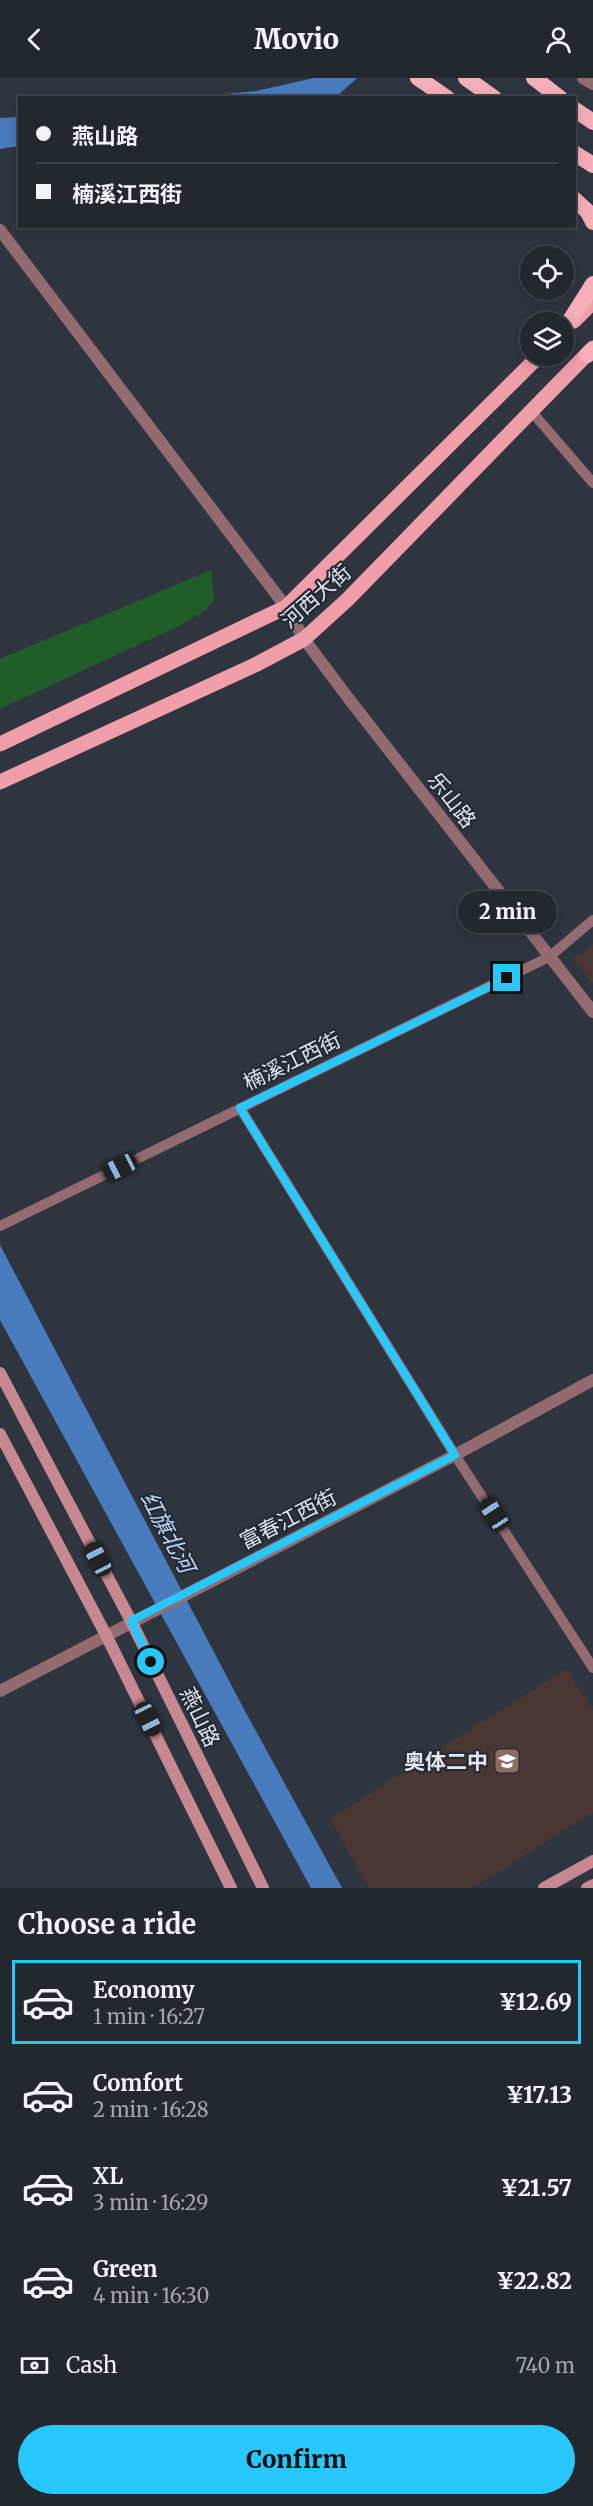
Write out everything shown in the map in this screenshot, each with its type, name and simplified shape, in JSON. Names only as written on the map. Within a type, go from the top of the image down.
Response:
[{"type":"highway","points":[[418,78],[444,96]]},
{"type":"highway","points":[[466,78],[491,96]]},
{"type":"highway","points":[[534,78],[557,96]]},
{"type":"highway","points":[[576,110],[593,122]]},
{"type":"highway","points":[[576,154],[593,165]]},
{"type":"highway","points":[[576,199],[593,209]]},
{"type":"highway","points":[[576,200],[588,212],[593,222]]},
{"type":"highway","points":[[574,317],[593,284]]},
{"type":"main road","points":[[574,320],[593,302]]},
{"type":"main road","name":"河西大街","points":[[0,782],[255,665],[304,639],[346,600],[591,351]]},
{"type":"main road","name":"河西大街","points":[[0,744],[286,607],[529,366]]},
{"type":"main road","name":"燕山路","points":[[0,1373],[131,1621],[263,1888]]},
{"type":"main road","points":[[0,1434],[106,1635],[231,1888]]},
{"type":"main road","points":[[544,1888],[593,1861]]},
{"type":"main road","points":[[587,1888],[593,1885]]},
{"type":"street","points":[[583,78],[593,84]]},
{"type":"street","name":"乐山路","points":[[0,230],[286,607],[304,639],[593,1012]]},
{"type":"street","points":[[532,412],[593,483]]},
{"type":"street","name":"楠溪江西街","points":[[0,1226],[549,957],[593,920]]},
{"type":"street","points":[[240,1108],[455,1455],[593,1668]]},
{"type":"street","name":"富春江西街","points":[[0,1691],[131,1621],[455,1455],[593,1380]]},
{"type":"shaded area","points":[[593,944],[593,984],[573,959]]},
{"type":"shaded area","name":"奥体二中","points":[[566,1669],[593,1711],[593,1812],[473,1888],[369,1888],[330,1819]]},
{"type":"green space","points":[[211,570],[214,600],[206,610],[181,625],[0,709],[0,659]]},
{"type":"water","points":[[314,78],[357,78],[337,96],[204,96],[256,91]]},
{"type":"water","points":[[18,117],[18,146],[0,149],[0,118]]},
{"type":"water","points":[[0,1245],[246,1713],[342,1888],[311,1888],[0,1320]]},
{"type":"place","name":"奥体二中","points":[[507,1761]]},
{"type":"route","points":[[151,1662],[131,1621],[455,1455],[240,1108],[507,978]]},
{"type":"water label","name":"红旗北河","points":[[168,1532]]}]
